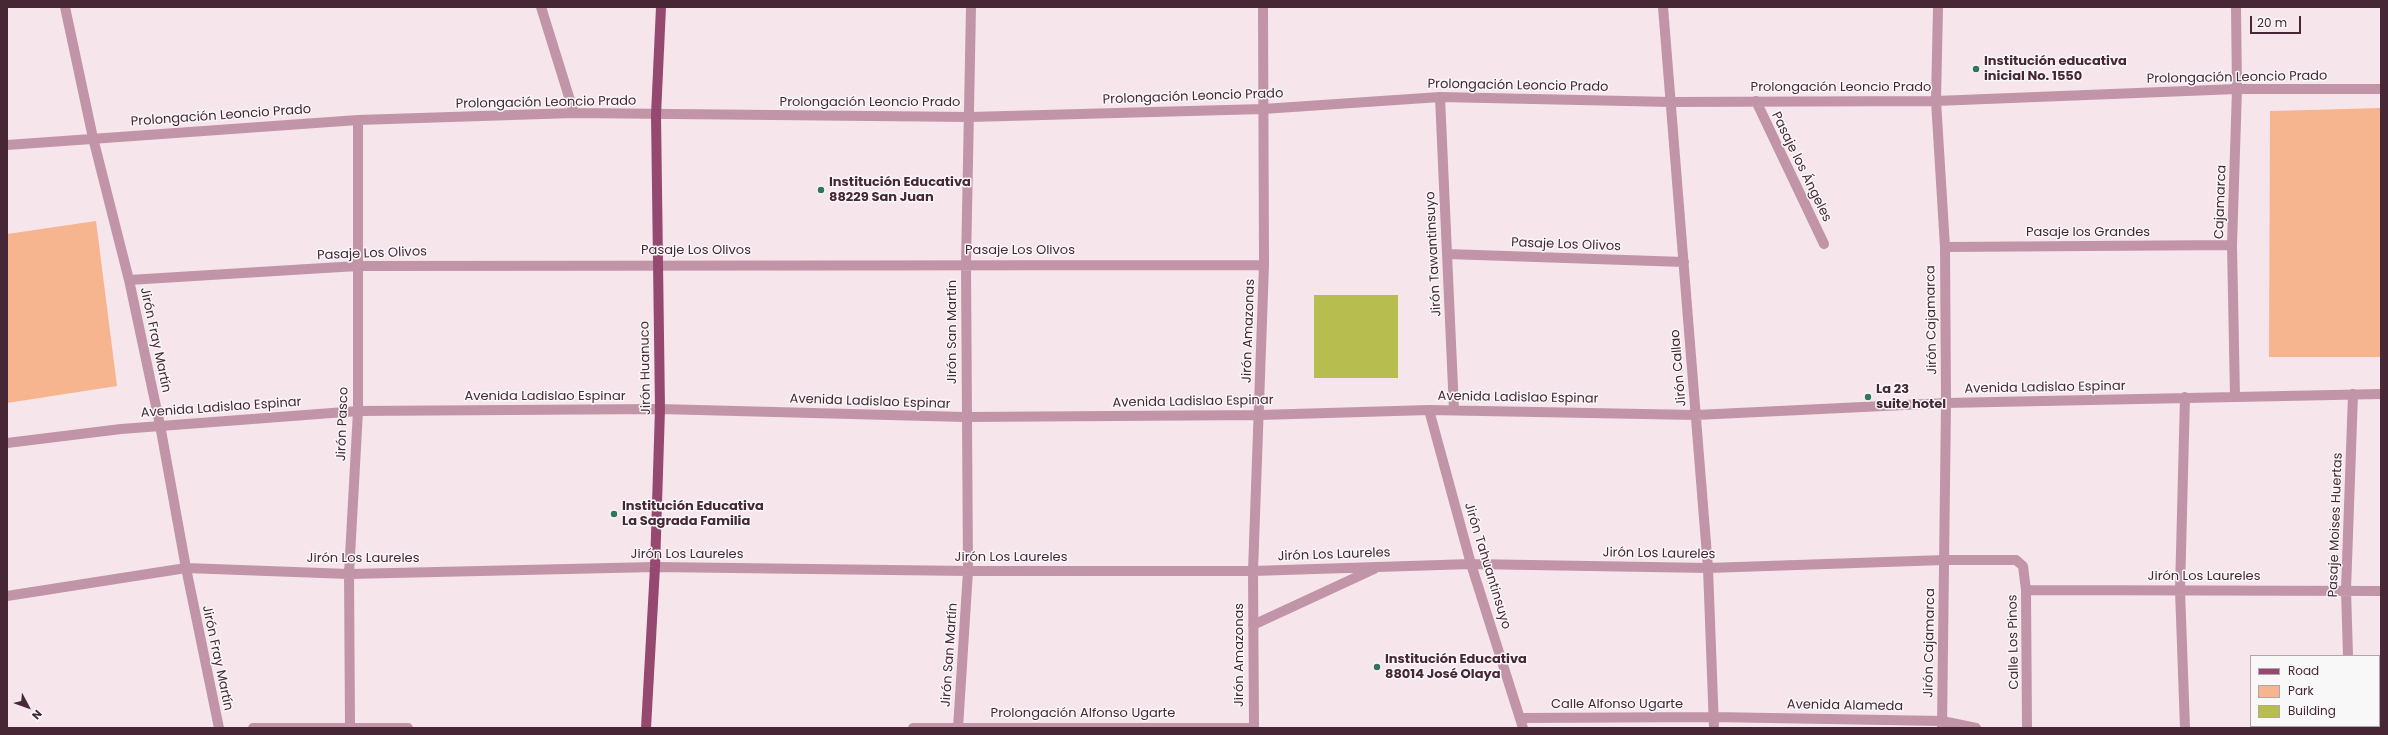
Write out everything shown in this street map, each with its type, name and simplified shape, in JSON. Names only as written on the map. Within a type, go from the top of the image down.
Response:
[{"type":"main road","name":"Jirón Huanuco","points":[[646,728],[655,567],[660,409],[656,115],[661,7]]},
{"type":"street","name":"Jirón Fray Martín","points":[[65,7],[93,138],[129,280],[160,425],[186,568],[219,728]]},
{"type":"street","points":[[541,7],[574,113]]},
{"type":"street","name":"Jirón San Martín","points":[[958,728],[968,571],[965,418],[966,264],[971,7]]},
{"type":"street","name":"Jirón Amazonas","points":[[1254,728],[1254,571],[1264,265],[1263,7]]},
{"type":"street","name":"Jirón Callao","points":[[1663,7],[1672,102],[1708,568],[1714,728]]},
{"type":"street","name":"Jirón Cajamarca","points":[[1938,7],[1936,101],[1944,247],[1946,403],[1942,725]]},
{"type":"street","name":"Cajamarca","points":[[2235,397],[2232,245],[2237,89],[2236,7]]},
{"type":"street","name":"Prolongación Leoncio Prado","points":[[7,145],[358,120],[574,113],[970,117],[1263,109],[1440,97],[1672,102],[1936,101],[2237,89],[2381,88]]},
{"type":"street","name":"Jirón Tawantinsuyo","points":[[1440,97],[1454,410]]},
{"type":"street","name":"Pasaje los Ángeles","points":[[1756,101],[1824,244]]},
{"type":"street","name":"Jirón Pasco","points":[[350,727],[349,574],[358,411],[358,120]]},
{"type":"street","name":"Pasaje los Grandes","points":[[1944,247],[2232,245]]},
{"type":"street","name":"Pasaje Los Olivos","points":[[1447,254],[1684,262]]},
{"type":"street","name":"Pasaje Los Olivos","points":[[129,280],[357,266],[658,264],[1264,265]]},
{"type":"street","name":"Pasaje Moises Huertas","points":[[2348,655],[2346,590],[2353,394]]},
{"type":"street","name":"Avenida Ladislao Espinar","points":[[7,443],[160,425],[358,411],[660,409],[965,418],[1429,410],[1696,415],[1946,403],[2381,394]]},
{"type":"street","points":[[2185,398],[2180,590],[2185,728]]},
{"type":"street","name":"Jirón Tahuantinsuyo","points":[[1429,410],[1471,564],[1522,723]]},
{"type":"street","name":"Jirón Los Laureles","points":[[7,596],[186,568],[349,574],[655,567],[968,571],[1254,571],[1471,564],[1708,568],[1944,560],[2016,560]]},
{"type":"street","name":"Calle Los Pinos","points":[[2016,560],[2023,566],[2026,590],[2027,728]]},
{"type":"street","points":[[1253,625],[1378,567]]},
{"type":"street","name":"Jirón Los Laureles","points":[[2026,590],[2381,591]]},
{"type":"street","name":"Avenida Alameda","points":[[1713,717],[1942,725],[1976,728]]},
{"type":"street","name":"Calle Alfonso Ugarte","points":[[1522,723],[1713,717]]},
{"type":"street","points":[[253,728],[408,728]]},
{"type":"street","name":"Prolongación Alfonso Ugarte","points":[[913,728],[1254,728]]},
{"type":"green space","points":[[2381,108],[2381,357],[2269,357],[2270,111]]},
{"type":"green space","points":[[96,221],[117,386],[7,403],[7,234]]},
{"type":"building","points":[[1314,295],[1398,295],[1398,378],[1314,378]]},
{"type":"place","name":"Institución educativa inicial No. 1550","points":[[1976,69]]},
{"type":"place","name":"Institución Educativa 88229 San Juan","points":[[821,190]]},
{"type":"place","name":"La 23 suite hotel","points":[[1868,397]]},
{"type":"place","name":"Institución Educativa La Sagrada Familia","points":[[614,514]]},
{"type":"place","name":"Institución Educativa 88014 José Olaya","points":[[1377,667]]}]
